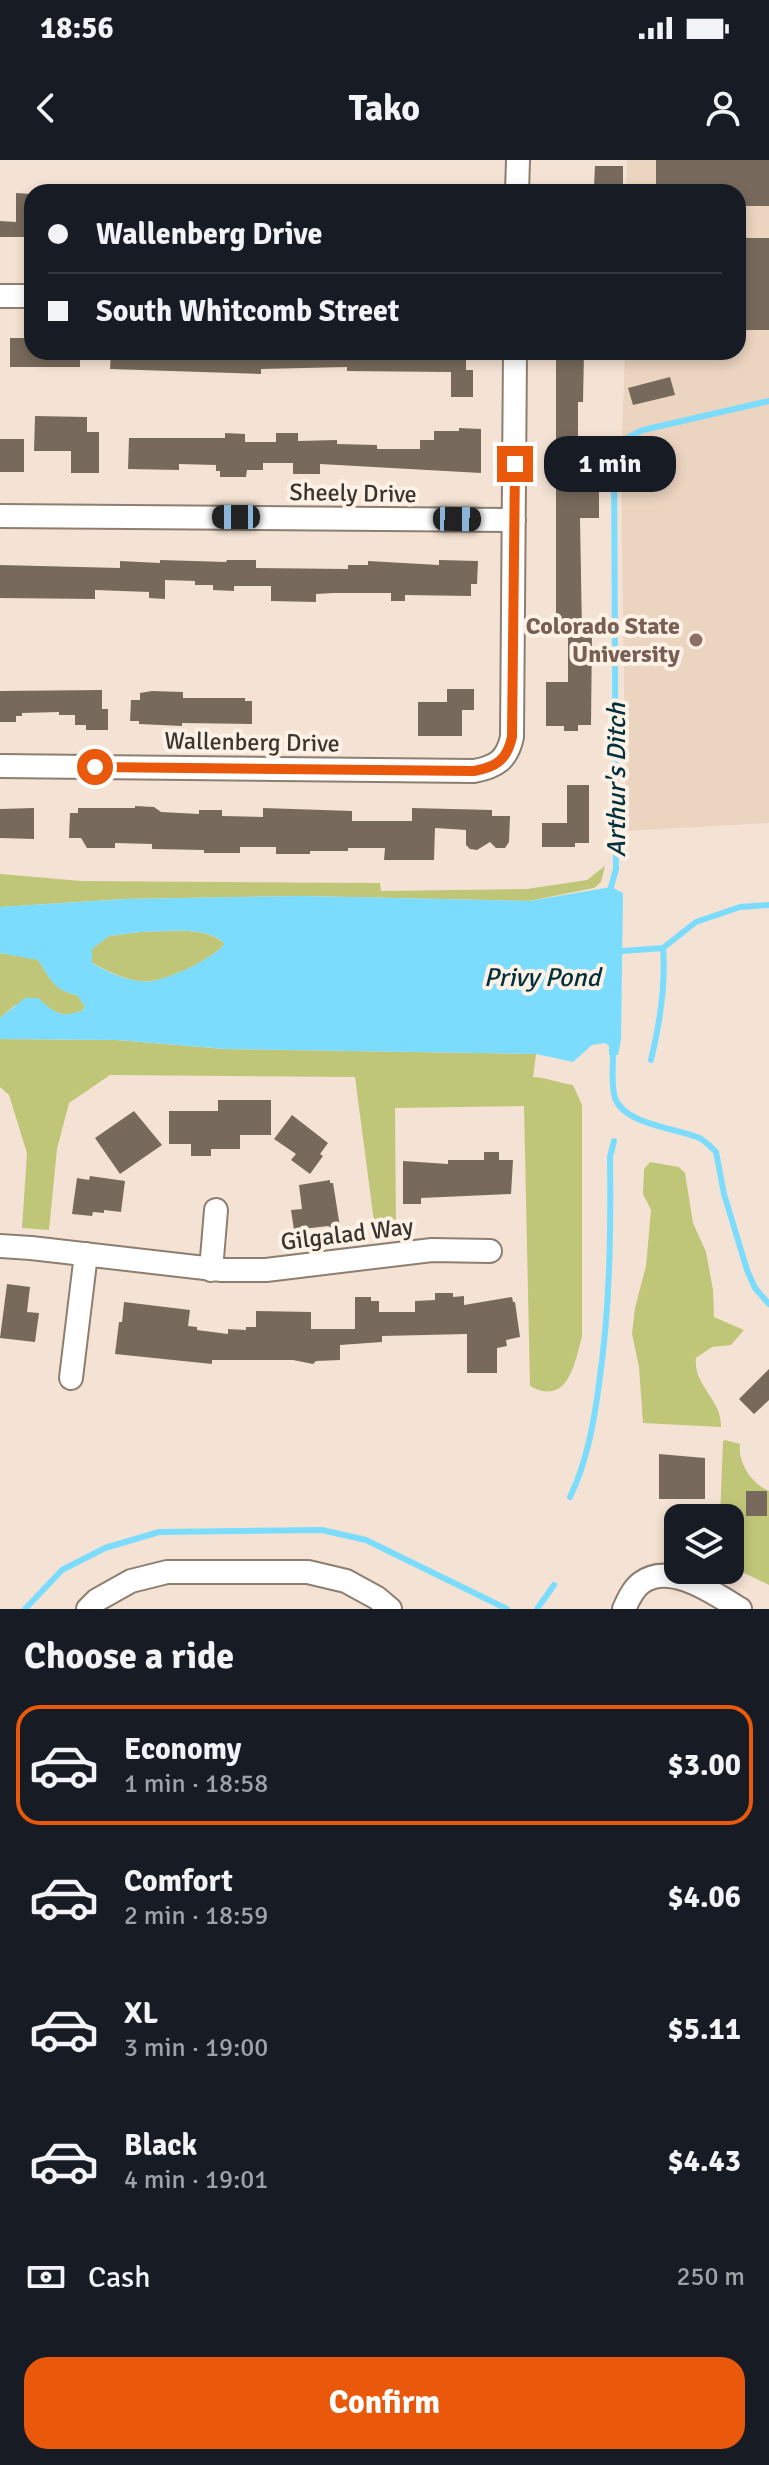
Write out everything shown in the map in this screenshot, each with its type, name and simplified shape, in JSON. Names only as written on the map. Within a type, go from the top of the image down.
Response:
[{"type":"street","points":[[517,184],[518,160]]},
{"type":"street","points":[[0,296],[24,296]]},
{"type":"street","points":[[514,520],[515,360]]},
{"type":"street","name":"Sheely Drive","points":[[0,516],[514,520]]},
{"type":"street","name":"Wallenberg Drive","points":[[0,766],[474,771],[492,768],[509,751],[512,737],[514,520]]},
{"type":"street","points":[[211,1270],[216,1210]]},
{"type":"street","name":"Gilgalad Way","points":[[0,1246],[211,1270],[266,1270],[432,1250],[490,1251]]},
{"type":"street","points":[[71,1378],[86,1254]]},
{"type":"street","points":[[88,1609],[97,1600],[131,1581],[167,1572],[308,1572],[346,1581],[390,1609]]},
{"type":"street","points":[[624,1609],[642,1582],[659,1576],[675,1577],[711,1592],[740,1609]]},
{"type":"shaded area","name":"Colorado State University","points":[[627,160],[769,160],[769,823],[626,831],[621,459],[625,360],[746,360],[746,184],[626,184]]},
{"type":"green space","points":[[605,866],[601,882],[594,888],[529,901],[302,896],[125,899],[0,907],[0,874],[81,881],[380,883],[381,891],[527,889],[587,880]]},
{"type":"green space","points":[[140,932],[196,932],[217,938],[225,944],[192,967],[152,981],[129,979],[92,963],[91,949],[109,936]]},
{"type":"green space","points":[[0,953],[38,959],[58,987],[77,995],[85,1006],[83,1010],[69,1016],[52,1011],[38,998],[14,1006],[0,1018]]},
{"type":"green space","points":[[0,1039],[117,1040],[225,1049],[536,1054],[533,1077],[573,1085],[582,1105],[582,1336],[568,1379],[553,1391],[530,1386],[524,1106],[395,1108],[396,1234],[376,1237],[355,1077],[110,1075],[69,1103],[57,1149],[49,1230],[22,1228],[27,1153],[9,1095],[0,1087]]},
{"type":"green space","points":[[650,1162],[679,1167],[685,1173],[693,1223],[706,1252],[714,1317],[744,1330],[731,1345],[712,1347],[696,1358],[699,1377],[717,1408],[721,1427],[643,1423],[639,1367],[632,1334],[646,1266],[651,1210],[643,1194],[644,1169]]},
{"type":"green space","points":[[723,1441],[740,1444],[741,1458],[747,1472],[769,1491],[769,1585],[744,1573],[744,1504],[721,1504]]},
{"type":"water","name":"Privy Pond","points":[[611,887],[623,893],[621,1040],[618,1055],[609,1055],[609,1046],[605,1043],[592,1045],[573,1062],[536,1054],[225,1049],[117,1040],[0,1039],[0,1018],[25,998],[38,998],[54,1011],[64,1014],[76,1013],[85,1006],[77,995],[53,983],[38,960],[0,953],[0,907],[125,899],[302,896],[529,901]],"holes":[[[140,932],[197,932],[208,934],[225,944],[191,967],[152,981],[129,979],[92,963],[92,949],[109,936]]]},
{"type":"building","points":[[656,160],[769,160],[769,206],[746,206],[746,184],[656,184]]},
{"type":"building","points":[[595,166],[623,166],[623,184],[594,184]]},
{"type":"building","points":[[16,193],[24,194],[24,237],[0,237],[0,221],[16,222]]},
{"type":"building","points":[[746,238],[769,238],[769,330],[746,330]]},
{"type":"building","points":[[10,338],[24,338],[24,360],[80,360],[80,367],[10,367]]},
{"type":"building","points":[[111,360],[466,360],[466,370],[473,370],[473,397],[451,397],[451,372],[347,371],[347,367],[261,369],[261,374],[110,369]]},
{"type":"building","points":[[556,360],[584,360],[583,402],[578,402],[578,492],[599,492],[599,518],[580,518],[582,633],[592,633],[591,725],[578,725],[578,731],[564,731],[564,726],[546,726],[546,682],[568,682],[568,619],[556,619]]},
{"type":"building","points":[[670,377],[675,395],[633,405],[628,388]]},
{"type":"building","points":[[35,416],[87,417],[87,432],[99,432],[99,473],[71,473],[71,451],[34,451]]},
{"type":"building","points":[[459,428],[481,429],[481,473],[320,464],[320,474],[293,474],[293,463],[263,463],[263,470],[247,470],[246,477],[220,477],[216,465],[179,464],[179,470],[128,469],[129,438],[225,438],[225,433],[245,434],[245,442],[276,442],[276,433],[298,433],[298,441],[337,440],[337,444],[377,445],[377,449],[420,449],[420,440],[434,440],[434,431],[459,431]]},
{"type":"building","points":[[0,439],[24,439],[24,472],[0,472]]},
{"type":"building","points":[[160,560],[256,560],[256,568],[348,569],[348,565],[368,565],[368,561],[439,565],[439,560],[478,561],[477,584],[471,584],[471,596],[405,595],[405,601],[391,601],[391,593],[334,593],[316,594],[316,602],[271,601],[271,586],[234,586],[234,591],[213,590],[213,585],[195,585],[195,581],[165,580],[165,599],[149,598],[149,592],[95,590],[95,599],[0,598],[0,565],[120,568],[120,561],[160,563]]},
{"type":"building","points":[[447,689],[474,689],[474,710],[462,710],[462,736],[418,736],[418,702],[447,702]]},
{"type":"building","points":[[102,690],[102,709],[108,709],[108,730],[86,730],[86,725],[75,725],[75,715],[59,715],[59,712],[22,713],[22,716],[16,716],[16,722],[0,722],[0,691]]},
{"type":"building","points":[[183,692],[183,698],[245,698],[245,701],[252,701],[252,724],[182,723],[182,726],[130,721],[131,700],[140,700],[140,693]]},
{"type":"building","points":[[567,785],[589,785],[589,843],[575,843],[575,847],[542,847],[542,823],[567,823]]},
{"type":"building","points":[[154,807],[161,812],[199,814],[199,810],[222,810],[222,816],[263,817],[263,808],[352,811],[352,821],[412,821],[412,808],[492,810],[492,816],[510,816],[509,842],[505,848],[496,848],[490,842],[477,850],[470,849],[466,845],[466,830],[435,828],[434,860],[384,860],[385,848],[276,854],[276,847],[240,847],[240,853],[204,853],[204,850],[152,849],[152,844],[115,843],[115,848],[87,848],[81,838],[69,838],[70,813],[78,813],[78,808]]},
{"type":"building","points":[[34,808],[34,839],[0,838],[0,809]]},
{"type":"building","points":[[218,1100],[271,1100],[271,1135],[240,1135],[240,1149],[211,1149],[211,1156],[191,1156],[191,1144],[169,1144],[169,1111],[218,1111]]},
{"type":"building","points":[[134,1111],[162,1145],[120,1174],[95,1138]]},
{"type":"building","points":[[292,1115],[328,1143],[310,1174],[291,1160],[296,1154],[274,1139]]},
{"type":"building","points":[[484,1152],[499,1152],[499,1160],[513,1160],[511,1194],[421,1198],[421,1204],[403,1204],[403,1161],[448,1164],[448,1160],[484,1160]]},
{"type":"building","points":[[90,1176],[125,1181],[121,1212],[104,1210],[104,1213],[93,1212],[92,1216],[72,1214],[77,1178],[89,1180]]},
{"type":"building","points":[[330,1180],[341,1233],[328,1226],[294,1230],[291,1210],[302,1209],[299,1185]]},
{"type":"building","points":[[7,1284],[30,1287],[27,1312],[39,1313],[35,1342],[0,1338]]},
{"type":"building","points":[[435,1293],[464,1296],[464,1305],[512,1297],[520,1337],[506,1340],[507,1346],[497,1348],[497,1373],[467,1373],[467,1334],[382,1336],[382,1342],[340,1345],[340,1360],[316,1361],[313,1364],[293,1360],[212,1360],[212,1364],[115,1354],[124,1302],[190,1310],[188,1326],[228,1334],[228,1329],[256,1327],[256,1311],[311,1312],[311,1329],[355,1329],[355,1297],[371,1297],[371,1301],[379,1301],[379,1312],[415,1312],[415,1301],[435,1300]]},
{"type":"building","points":[[769,1369],[769,1400],[754,1414],[739,1399]]},
{"type":"building","points":[[659,1454],[705,1458],[705,1499],[659,1499]]},
{"type":"building","points":[[746,1491],[767,1491],[767,1516],[746,1516]]},
{"type":"waterway","name":"Arthur's Ditch","points":[[611,887],[616,869],[614,459],[624,441],[643,430],[769,401]]},
{"type":"waterway","points":[[622,951],[663,948],[696,922],[740,907],[769,905]]},
{"type":"waterway","points":[[651,1060],[662,1004],[663,948]]},
{"type":"waterway","points":[[613,1055],[613,1088],[620,1107],[651,1124],[700,1138],[716,1152],[724,1194],[747,1270],[755,1288],[769,1304]]},
{"type":"waterway","points":[[570,1497],[589,1442],[603,1356],[609,1270],[610,1157],[614,1141]]},
{"type":"waterway","points":[[25,1609],[62,1570],[105,1548],[159,1532],[322,1530],[366,1540],[507,1609]]},
{"type":"waterway","points":[[537,1609],[554,1585]]},
{"type":"place","name":"Colorado State University","points":[[696,640]]},
{"type":"route","points":[[95,767],[474,771],[492,768],[509,751],[512,737],[515,464]]}]
